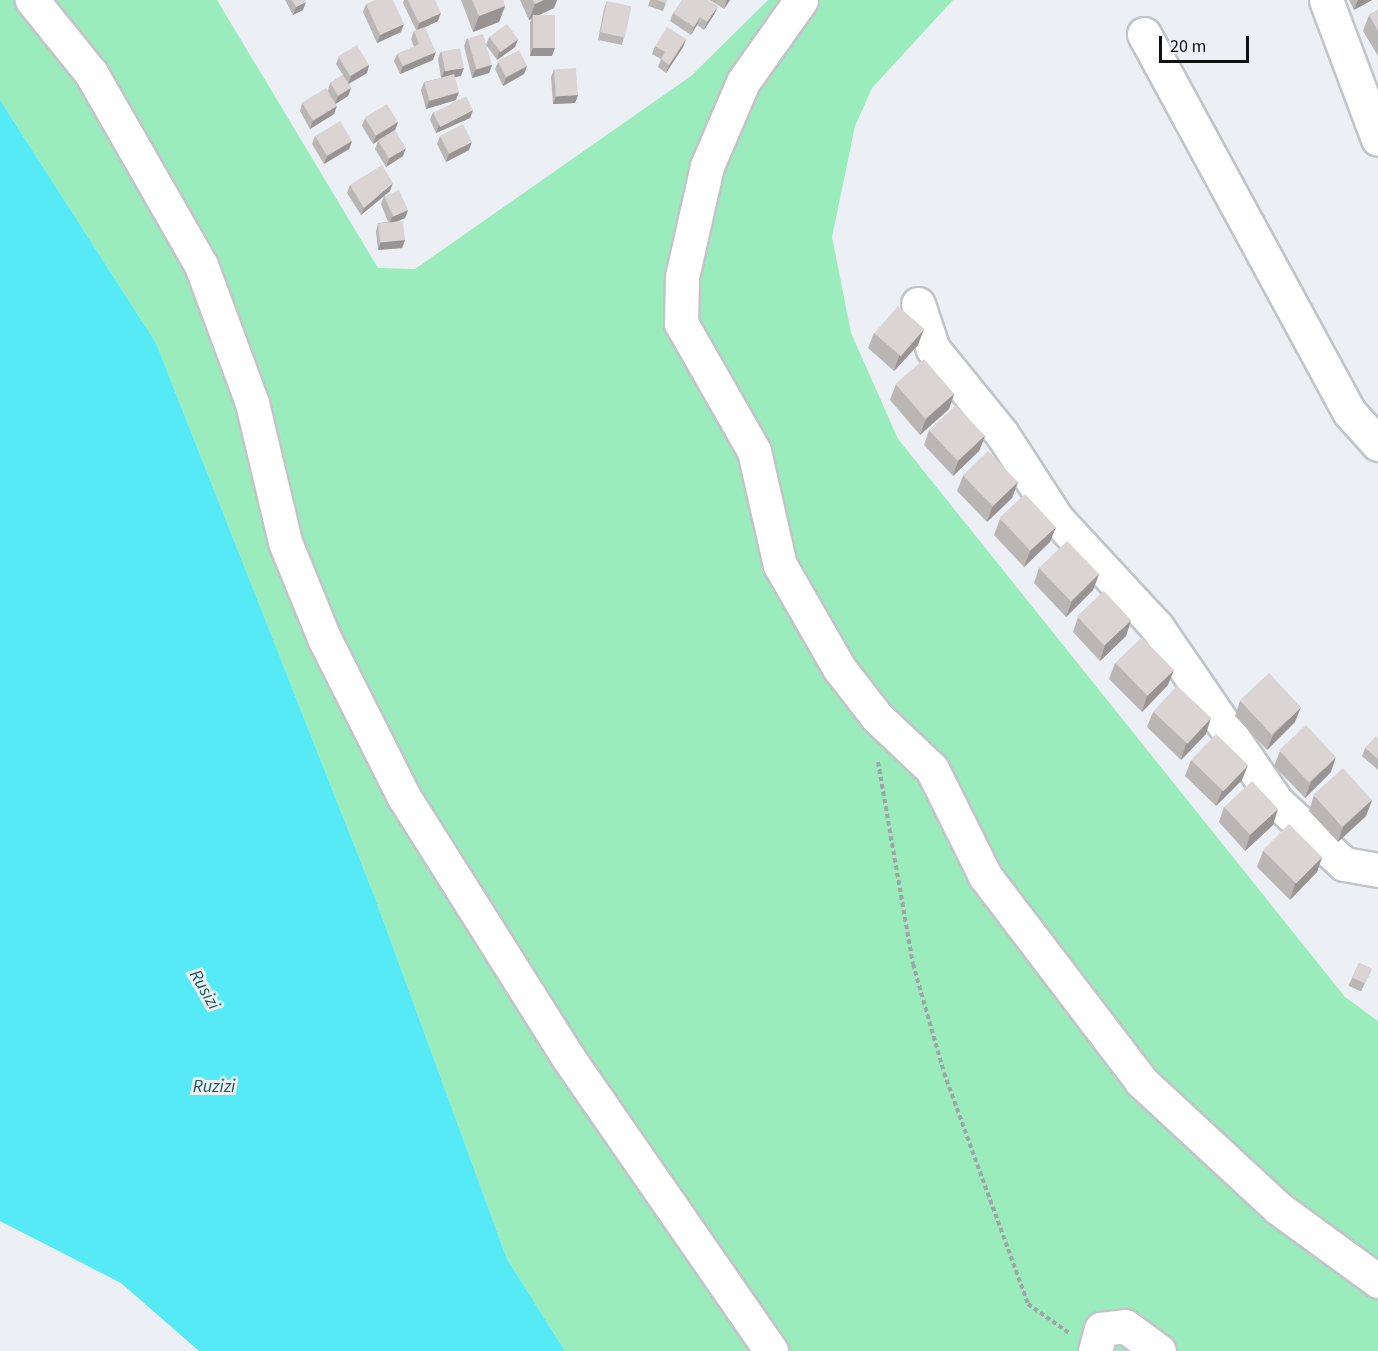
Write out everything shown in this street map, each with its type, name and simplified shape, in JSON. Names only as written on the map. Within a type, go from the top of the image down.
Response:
[{"type":"street","points":[[32,0],[91,73],[201,265],[252,403],[285,542],[324,638],[404,798],[569,1059],[771,1351]]},
{"type":"street","points":[[801,0],[743,82],[707,166],[682,277],[681,323],[757,460],[780,565],[839,668],[877,717],[932,769],[985,876],[1142,1081],[1278,1208],[1378,1281]]},
{"type":"street","points":[[1326,0],[1378,139]]},
{"type":"street","points":[[1144,33],[1350,413],[1378,444]]},
{"type":"street","points":[[918,304],[933,349],[1002,434],[1056,519],[1157,627],[1277,802],[1344,864],[1378,870]]},
{"type":"street","points":[[1085,1344],[1101,1329],[1125,1326],[1159,1351]]},
{"type":"path","points":[[877,717],[876,750],[913,964],[944,1073],[1028,1304],[1085,1344]]},
{"type":"green space","points":[[0,0],[217,0],[378,268],[415,269],[691,76],[768,0],[953,0],[872,88],[855,126],[832,237],[851,333],[898,439],[1345,997],[1378,1021],[1378,1351],[565,1351],[507,1259],[375,898],[156,343],[0,100]]},
{"type":"water","name":"Ruzizi","points":[[0,100],[156,343],[375,898],[507,1259],[565,1351],[199,1351],[121,1283],[0,1221]]},
{"type":"building","points":[[292,0],[305,0],[306,2],[296,7]]},
{"type":"building","points":[[375,0],[393,0],[404,24],[380,35],[366,4]]},
{"type":"building","points":[[408,0],[435,0],[441,13],[419,23]]},
{"type":"building","points":[[472,0],[503,0],[505,6],[479,16]]},
{"type":"building","points":[[682,0],[709,0],[718,6],[707,22],[700,17],[694,27],[673,13]]},
{"type":"building","points":[[607,1],[631,6],[625,37],[600,32]]},
{"type":"building","points":[[1378,10],[1378,31],[1369,15]]},
{"type":"building","points":[[533,15],[555,15],[555,48],[533,48]]},
{"type":"building","points":[[507,24],[518,39],[500,52],[489,37]]},
{"type":"building","points":[[425,27],[436,52],[403,66],[397,54],[419,44],[414,31]]},
{"type":"building","points":[[667,27],[686,39],[669,65],[661,59],[665,52],[655,46]]},
{"type":"building","points":[[483,34],[492,65],[476,69],[468,38]]},
{"type":"building","points":[[357,45],[369,65],[350,76],[338,56]]},
{"type":"building","points":[[460,48],[464,68],[445,71],[441,52]]},
{"type":"building","points":[[519,50],[527,66],[506,77],[498,61]]},
{"type":"building","points":[[576,68],[578,95],[556,96],[554,70]]},
{"type":"building","points":[[454,74],[459,92],[429,101],[424,83]]},
{"type":"building","points":[[343,75],[351,88],[338,96],[330,83]]},
{"type":"building","points":[[326,88],[337,106],[313,120],[302,102]]},
{"type":"building","points":[[466,96],[473,110],[440,127],[433,113]]},
{"type":"building","points":[[387,104],[398,122],[376,135],[365,117]]},
{"type":"building","points":[[340,121],[352,141],[327,156],[315,136]]},
{"type":"building","points":[[463,124],[472,142],[449,154],[440,136]]},
{"type":"building","points":[[395,130],[406,148],[389,158],[378,140]]},
{"type":"building","points":[[382,165],[393,183],[364,208],[350,185]]},
{"type":"building","points":[[399,190],[408,210],[393,217],[384,197]]},
{"type":"building","points":[[403,221],[405,240],[380,243],[378,224]]},
{"type":"building","points":[[898,306],[924,329],[901,356],[874,333]]},
{"type":"building","points":[[924,359],[954,394],[925,419],[895,384]]},
{"type":"building","points":[[956,405],[985,436],[958,461],[929,430]]},
{"type":"building","points":[[988,451],[1018,482],[993,506],[963,475]]},
{"type":"building","points":[[1025,494],[1056,527],[1030,551],[999,518]]},
{"type":"building","points":[[1067,541],[1099,574],[1071,601],[1039,568]]},
{"type":"building","points":[[1104,591],[1131,620],[1104,645],[1077,616]]},
{"type":"building","points":[[1142,637],[1174,670],[1147,696],[1115,663]]},
{"type":"building","points":[[1269,673],[1301,707],[1272,735],[1240,700]]},
{"type":"building","points":[[1177,686],[1211,718],[1188,744],[1153,712]]},
{"type":"building","points":[[1306,725],[1336,757],[1309,782],[1279,750]]},
{"type":"building","points":[[1216,734],[1248,765],[1223,791],[1191,760]]},
{"type":"building","points":[[1376,736],[1378,738],[1378,759],[1365,748]]},
{"type":"building","points":[[1343,768],[1372,800],[1342,827],[1313,795]]},
{"type":"building","points":[[1252,781],[1278,809],[1250,835],[1224,807]]},
{"type":"building","points":[[1289,824],[1322,857],[1296,883],[1263,850]]},
{"type":"building","points":[[1359,963],[1372,969],[1365,983],[1352,978]]},
{"type":"water label","name":"Rusizi","points":[[204,990]]}]
